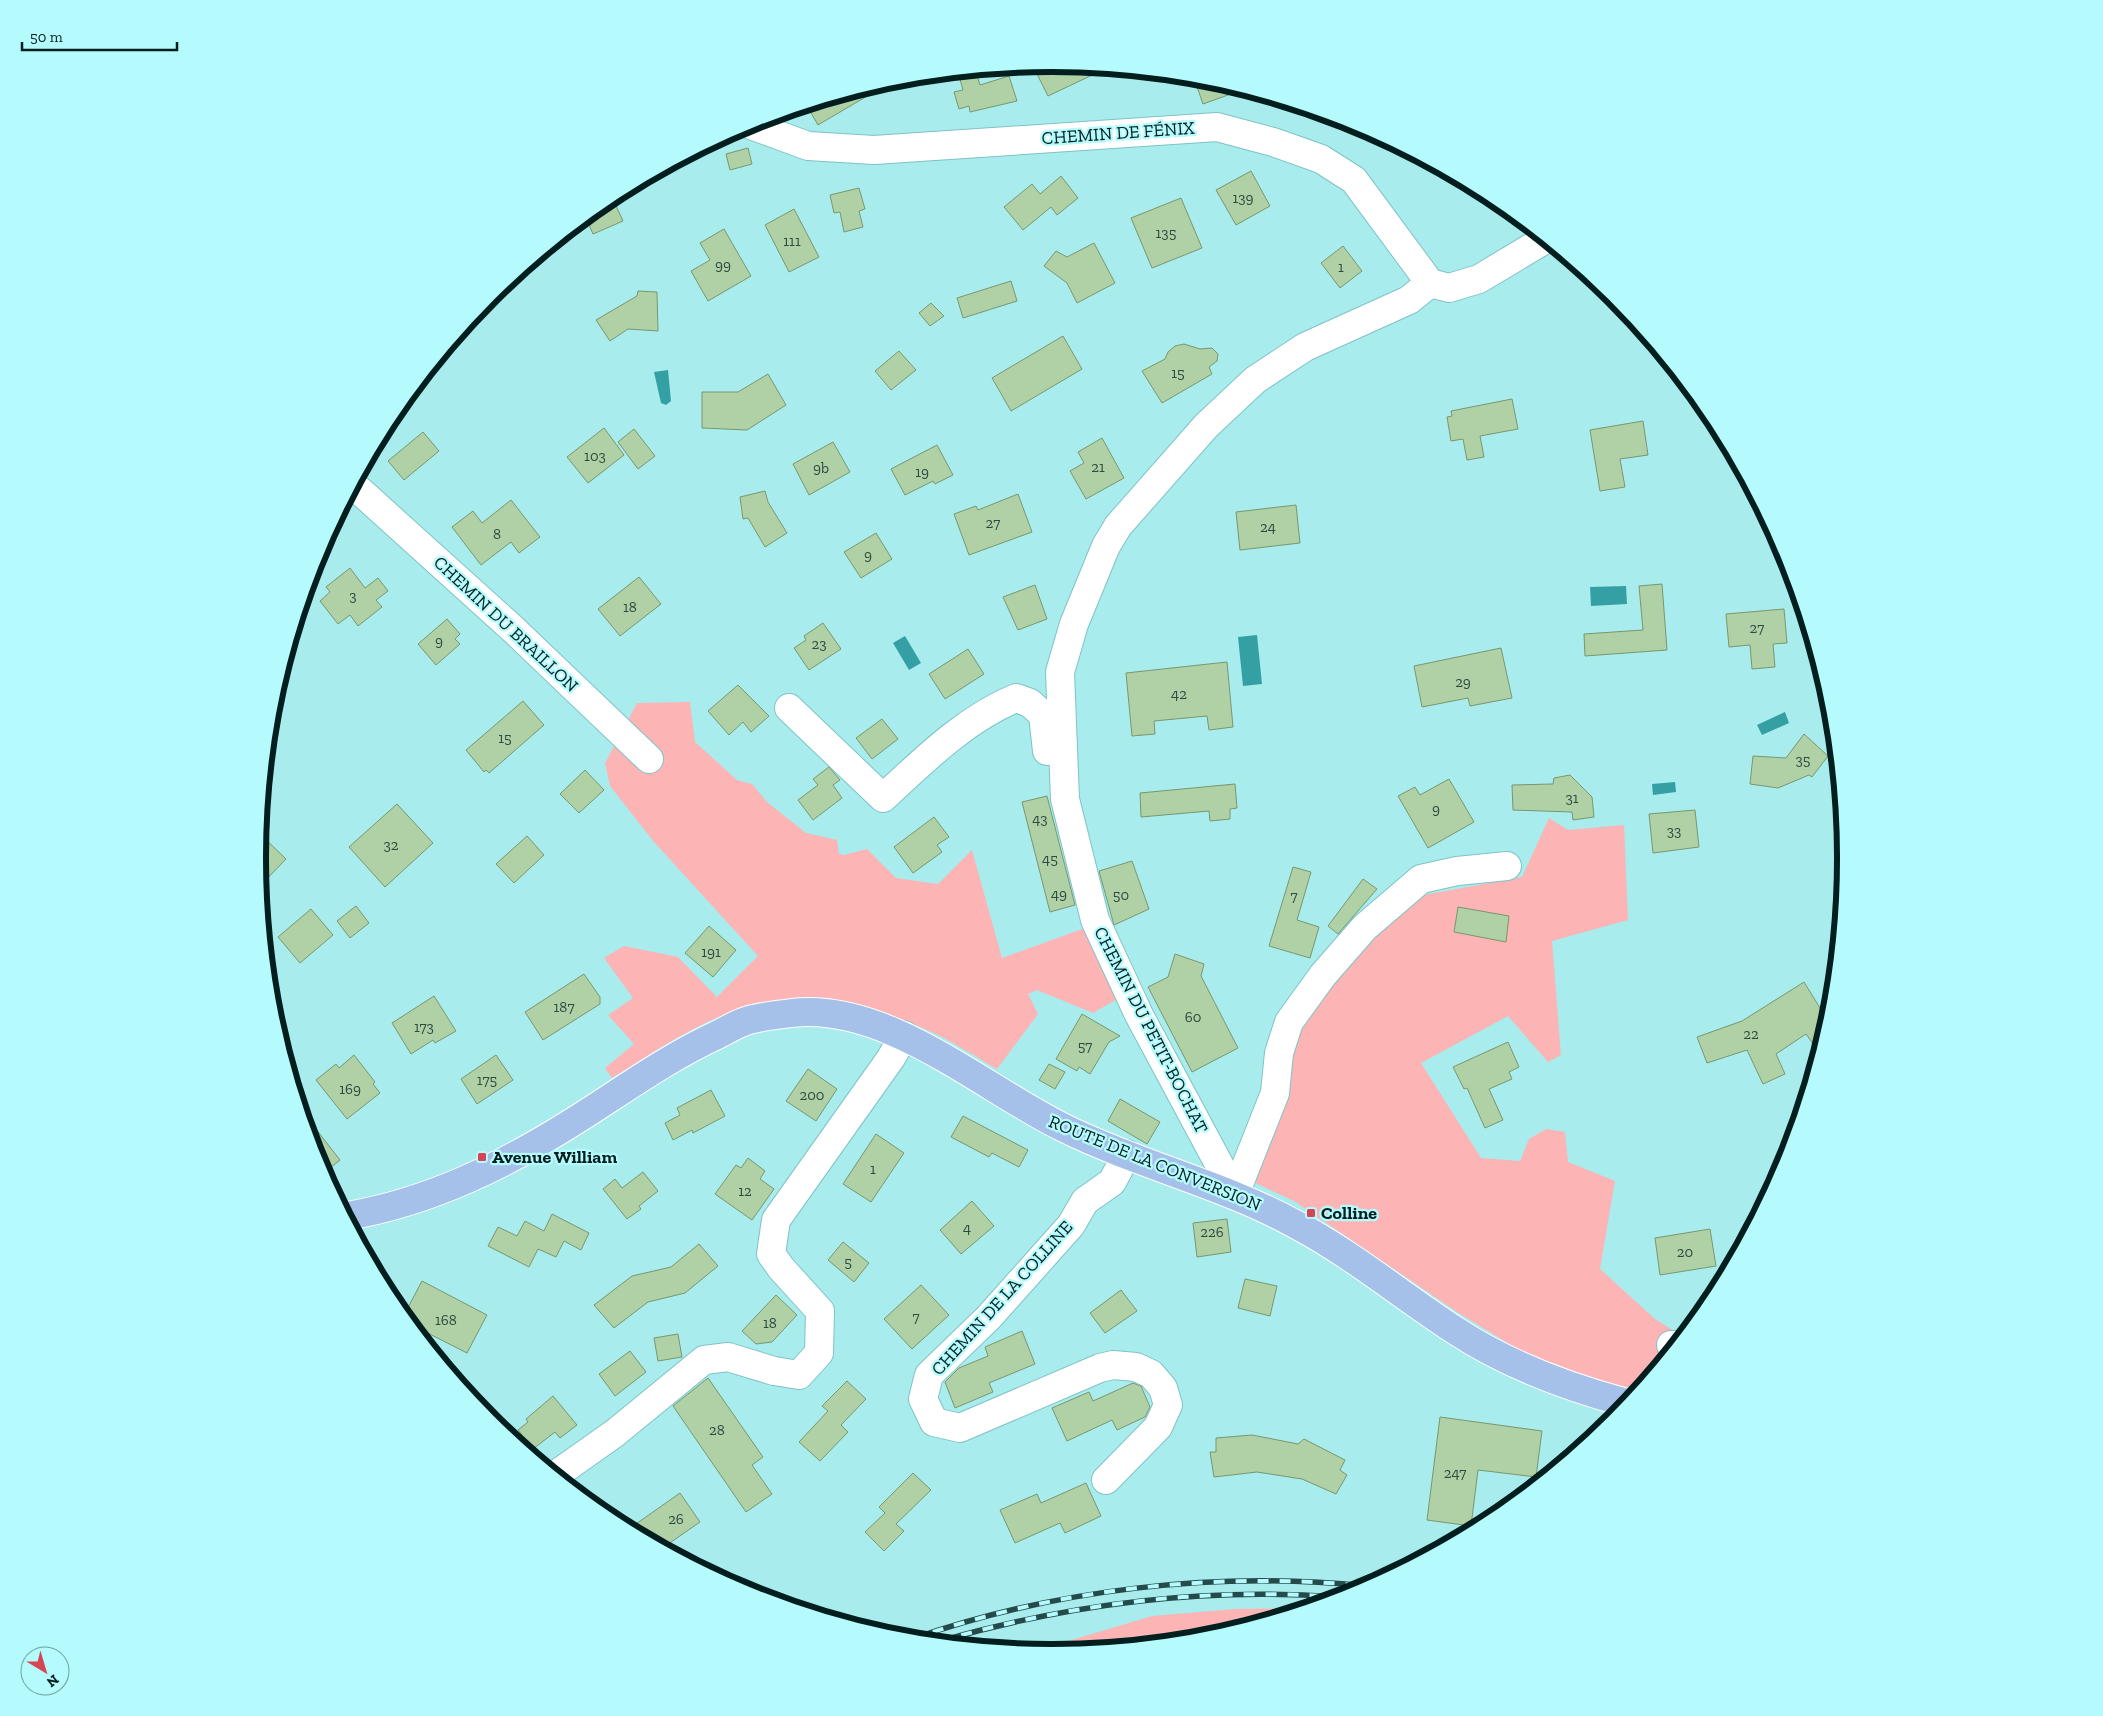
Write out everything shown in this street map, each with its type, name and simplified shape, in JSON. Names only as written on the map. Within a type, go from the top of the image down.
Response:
[{"type":"main road","name":"ROUTE DE LA CONVERSION","points":[[352,1215],[428,1196],[475,1177],[558,1131],[689,1048],[748,1020],[795,1012],[834,1014],[870,1022],[904,1035],[1006,1097],[1058,1125],[1127,1154],[1235,1194],[1300,1226],[1459,1333],[1520,1367],[1589,1393],[1619,1401]]},
{"type":"street","name":"CHEMIN DE FÉNIX","points":[[760,129],[808,146],[874,150],[1217,127],[1273,142],[1321,159],[1354,180],[1430,283]]},
{"type":"street","points":[[1430,283],[1449,288],[1479,279],[1539,243]]},
{"type":"street","name":"CHEMIN DU PETIT-BOCHAT","points":[[1235,1194],[1139,1015],[1095,920],[1065,799],[1062,776],[1060,672],[1074,624],[1106,546],[1118,526],[1206,426],[1255,380],[1305,347],[1409,300],[1430,283]]},
{"type":"street","name":"CHEMIN DU BRAILLON","points":[[355,496],[514,630],[649,759]]},
{"type":"street","points":[[789,708],[883,798],[937,749],[970,724],[1016,698],[1030,703],[1043,715],[1049,765],[1062,776]]},
{"type":"street","points":[[1235,1194],[1275,1093],[1279,1053],[1288,1022],[1323,975],[1365,927],[1421,879],[1456,870],[1507,866]]},
{"type":"street","points":[[561,1471],[615,1433],[704,1360],[728,1357],[774,1371],[798,1375],[819,1352],[820,1311],[781,1268],[771,1254],[776,1220],[891,1058],[904,1035]]},
{"type":"street","name":"CHEMIN DE LA COLLINE","points":[[1106,1480],[1158,1427],[1168,1405],[1158,1380],[1144,1370],[1126,1365],[1100,1368],[960,1428],[934,1422],[923,1399],[929,1375],[989,1317],[1071,1225],[1085,1201],[1112,1182],[1127,1154]]},
{"type":"shaded area","points":[[690,702],[695,742],[737,780],[752,784],[767,802],[806,833],[837,840],[839,854],[844,855],[867,849],[896,878],[938,884],[972,850],[1002,958],[1085,928],[1119,998],[1093,1013],[1037,990],[1028,994],[1038,1014],[997,1069],[936,1034],[883,1013],[837,1002],[790,1000],[743,1008],[709,1021],[612,1078],[605,1068],[634,1044],[608,1015],[633,998],[604,958],[624,946],[678,957],[717,997],[758,956],[654,842],[610,786],[605,763],[637,703]]},
{"type":"shaded area","points":[[1549,818],[1568,830],[1624,825],[1628,920],[1552,941],[1561,1055],[1548,1062],[1508,1016],[1421,1063],[1481,1158],[1520,1161],[1529,1139],[1546,1129],[1565,1132],[1568,1162],[1615,1181],[1600,1269],[1655,1319],[1677,1333],[1631,1388],[1594,1381],[1529,1356],[1457,1312],[1294,1201],[1253,1182],[1292,1042],[1302,1020],[1388,920],[1418,896],[1522,877]]},
{"type":"shaded area","points":[[1283,1608],[1255,1617],[1154,1637],[1059,1644],[1152,1616],[1235,1609]]},
{"type":"water","points":[[668,370],[671,401],[666,405],[661,403],[654,372]]},
{"type":"water","points":[[1626,586],[1627,604],[1591,606],[1590,587]]},
{"type":"water","points":[[1257,635],[1262,684],[1243,686],[1238,637]]},
{"type":"water","points":[[905,636],[921,663],[909,670],[893,643]]},
{"type":"water","points":[[1785,712],[1789,723],[1762,735],[1757,725]]},
{"type":"water","points":[[1675,782],[1676,792],[1653,795],[1652,784]]},
{"type":"building","points":[[1052,72],[1095,74],[1048,96],[1037,74]]},
{"type":"building","points":[[977,76],[980,85],[1009,76],[1017,101],[970,112],[969,106],[959,109],[954,92],[963,90],[960,78]]},
{"type":"building","points":[[1197,87],[1231,94],[1203,104]]},
{"type":"building","points":[[871,94],[818,125],[810,111]]},
{"type":"building","points":[[748,148],[752,164],[730,170],[726,154]]},
{"type":"building","points":[[1251,171],[1270,206],[1236,225],[1216,190]]},
{"type":"building","points":[[1061,176],[1078,198],[1057,215],[1051,207],[1023,230],[1004,207],[1032,184],[1040,194]]},
{"type":"building","points":[[859,188],[865,209],[859,211],[863,227],[844,232],[840,212],[834,213],[830,195]]},
{"type":"building","points":[[1181,198],[1202,248],[1152,268],[1131,218]]},
{"type":"building","points":[[616,205],[623,221],[593,234],[589,224]]},
{"type":"building","points":[[794,209],[819,257],[789,272],[765,225]]},
{"type":"building","points":[[724,229],[751,276],[708,301],[691,271],[710,260],[700,243]]},
{"type":"building","points":[[1094,243],[1115,283],[1077,303],[1067,283],[1044,266],[1056,251],[1067,257]]},
{"type":"building","points":[[1343,246],[1362,271],[1340,288],[1321,263]]},
{"type":"building","points":[[1011,281],[1017,301],[963,318],[957,298]]},
{"type":"building","points":[[638,291],[657,292],[658,331],[628,329],[610,341],[596,320],[637,296]]},
{"type":"building","points":[[931,303],[944,316],[930,326],[919,313]]},
{"type":"building","points":[[1063,336],[1082,369],[1011,411],[992,378]]},
{"type":"building","points":[[1184,344],[1200,349],[1212,348],[1218,354],[1217,361],[1209,367],[1212,374],[1162,403],[1142,371],[1165,359],[1168,352],[1175,346]]},
{"type":"building","points":[[899,351],[916,370],[891,390],[875,371]]},
{"type":"building","points":[[768,374],[786,405],[747,430],[702,428],[702,392],[738,392]]},
{"type":"building","points":[[1512,399],[1518,429],[1480,436],[1484,457],[1467,460],[1463,439],[1451,441],[1447,417],[1452,416],[1451,411]]},
{"type":"building","points":[[1643,421],[1648,455],[1620,459],[1625,487],[1600,491],[1590,430]]},
{"type":"building","points":[[604,428],[624,455],[588,483],[567,457]]},
{"type":"building","points":[[634,429],[655,456],[638,469],[618,442]]},
{"type":"building","points":[[423,432],[439,451],[404,480],[388,461]]},
{"type":"building","points":[[1102,438],[1124,478],[1086,499],[1070,471],[1084,463],[1078,452]]},
{"type":"building","points":[[833,442],[850,472],[809,495],[793,464]]},
{"type":"building","points":[[937,445],[953,475],[935,484],[933,481],[905,495],[891,469]]},
{"type":"building","points":[[765,491],[768,502],[787,533],[765,547],[748,518],[743,519],[740,497]]},
{"type":"building","points":[[1018,494],[1032,532],[969,555],[954,514],[976,506],[978,510]]},
{"type":"building","points":[[511,500],[540,537],[519,553],[511,542],[481,565],[452,527],[473,511],[482,523]]},
{"type":"building","points":[[1296,505],[1300,543],[1240,550],[1236,512]]},
{"type":"building","points":[[876,533],[892,559],[861,578],[844,552]]},
{"type":"building","points":[[350,568],[365,588],[378,578],[388,591],[376,600],[382,607],[358,626],[350,615],[338,624],[320,601],[330,592],[326,587]]},
{"type":"building","points":[[639,577],[661,604],[620,636],[598,609]]},
{"type":"building","points":[[1662,584],[1667,650],[1585,656],[1584,634],[1643,630],[1639,586]]},
{"type":"building","points":[[1035,585],[1047,619],[1018,630],[1003,597]]},
{"type":"building","points":[[1784,609],[1787,643],[1773,644],[1775,667],[1752,669],[1750,645],[1729,647],[1726,614]]},
{"type":"building","points":[[447,619],[460,634],[455,639],[460,644],[436,665],[418,644]]},
{"type":"building","points":[[823,623],[841,649],[809,670],[794,648],[806,640],[804,636]]},
{"type":"building","points":[[1501,648],[1512,698],[1470,706],[1468,698],[1422,707],[1414,666]]},
{"type":"building","points":[[968,649],[984,674],[945,699],[929,674]]},
{"type":"building","points":[[1227,662],[1233,727],[1209,730],[1207,716],[1154,721],[1155,734],[1132,736],[1126,673]]},
{"type":"building","points":[[738,685],[769,716],[751,732],[743,722],[729,735],[708,711]]},
{"type":"building","points":[[523,701],[544,725],[489,773],[486,770],[484,772],[466,750]]},
{"type":"building","points":[[882,719],[898,739],[872,759],[856,738]]},
{"type":"building","points":[[1804,734],[1828,756],[1812,777],[1809,775],[1778,788],[1750,784],[1753,756],[1786,758]]},
{"type":"building","points":[[829,767],[840,780],[833,785],[842,798],[813,820],[798,800],[818,785],[813,779]]},
{"type":"building","points":[[585,770],[604,790],[579,813],[560,794]]},
{"type":"building","points":[[1570,775],[1592,797],[1594,817],[1573,820],[1572,812],[1513,810],[1512,785],[1553,784],[1554,778]]},
{"type":"building","points":[[1449,779],[1474,822],[1428,848],[1398,796],[1415,787],[1420,795]]},
{"type":"building","points":[[1235,784],[1237,808],[1230,809],[1230,819],[1210,821],[1209,811],[1141,817],[1140,793]]},
{"type":"building","points":[[1047,796],[1075,905],[1050,912],[1022,802]]},
{"type":"building","points":[[397,804],[433,843],[385,887],[349,847]]},
{"type":"building","points":[[1695,810],[1699,847],[1653,853],[1649,814]]},
{"type":"building","points":[[934,817],[949,837],[937,845],[942,852],[913,873],[894,847]]},
{"type":"building","points":[[527,836],[544,855],[514,883],[496,864]]},
{"type":"building","points":[[267,840],[286,859],[267,879]]},
{"type":"building","points":[[1132,861],[1149,909],[1114,925],[1099,871]]},
{"type":"building","points":[[1293,867],[1311,872],[1297,920],[1319,927],[1310,958],[1269,946]]},
{"type":"building","points":[[1363,879],[1377,889],[1338,934],[1328,926]]},
{"type":"building","points":[[356,906],[369,923],[350,938],[337,921]]},
{"type":"building","points":[[1458,907],[1509,916],[1506,942],[1454,932]]},
{"type":"building","points":[[311,909],[333,935],[300,963],[278,937]]},
{"type":"building","points":[[709,926],[736,950],[713,977],[685,953]]},
{"type":"building","points":[[1175,954],[1204,964],[1201,976],[1238,1048],[1192,1072],[1148,987],[1168,977]]},
{"type":"building","points":[[584,974],[600,997],[600,1004],[543,1040],[525,1012]]},
{"type":"building","points":[[1804,982],[1822,1011],[1814,1045],[1806,1034],[1776,1054],[1785,1074],[1763,1084],[1747,1050],[1707,1063],[1697,1037],[1742,1021]]},
{"type":"building","points":[[434,996],[456,1031],[435,1043],[433,1040],[411,1054],[392,1023]]},
{"type":"building","points":[[1082,1014],[1120,1036],[1109,1042],[1090,1074],[1079,1067],[1077,1071],[1056,1059]]},
{"type":"building","points":[[1508,1042],[1519,1067],[1509,1072],[1512,1079],[1489,1089],[1503,1120],[1485,1128],[1467,1088],[1464,1089],[1453,1067]]},
{"type":"building","points":[[354,1055],[375,1082],[373,1084],[380,1093],[347,1119],[316,1080],[336,1064],[339,1068]]},
{"type":"building","points":[[496,1055],[513,1080],[477,1104],[461,1079]]},
{"type":"building","points":[[1049,1064],[1065,1072],[1055,1089],[1039,1080]]},
{"type":"building","points":[[808,1069],[837,1089],[816,1121],[786,1101]]},
{"type":"building","points":[[711,1090],[725,1116],[693,1133],[692,1130],[673,1140],[665,1123],[680,1115],[677,1108]]},
{"type":"building","points":[[1120,1099],[1160,1122],[1147,1144],[1108,1121]]},
{"type":"building","points":[[963,1116],[1028,1150],[1019,1167],[992,1153],[989,1157],[951,1137]]},
{"type":"building","points":[[314,1127],[340,1160],[330,1168]]},
{"type":"building","points":[[876,1134],[904,1153],[871,1202],[843,1184]]},
{"type":"building","points":[[748,1158],[765,1171],[760,1179],[774,1189],[752,1220],[715,1194],[736,1165],[741,1168]]},
{"type":"building","points":[[643,1172],[658,1191],[639,1206],[641,1209],[627,1219],[603,1189],[615,1179],[622,1188]]},
{"type":"building","points":[[972,1201],[994,1226],[961,1254],[940,1230]]},
{"type":"building","points":[[552,1214],[589,1233],[581,1250],[564,1241],[556,1257],[538,1249],[529,1267],[488,1246],[498,1227],[517,1236],[525,1221],[544,1231]]},
{"type":"building","points":[[1227,1219],[1231,1252],[1197,1257],[1193,1223]]},
{"type":"building","points":[[1710,1229],[1716,1266],[1660,1275],[1655,1238]]},
{"type":"building","points":[[843,1242],[869,1263],[854,1282],[828,1260]]},
{"type":"building","points":[[699,1244],[718,1266],[685,1293],[648,1302],[614,1328],[594,1305],[632,1276],[671,1267]]},
{"type":"building","points":[[1245,1279],[1277,1286],[1270,1316],[1238,1308]]},
{"type":"building","points":[[422,1281],[487,1315],[467,1353],[425,1332],[408,1308]]},
{"type":"building","points":[[921,1285],[949,1315],[912,1349],[884,1319]]},
{"type":"building","points":[[1121,1290],[1137,1311],[1105,1333],[1090,1313]]},
{"type":"building","points":[[776,1295],[797,1315],[772,1342],[756,1344],[742,1331]]},
{"type":"building","points":[[1022,1331],[1035,1364],[989,1383],[993,1392],[955,1408],[945,1382],[959,1368],[988,1356],[985,1347]]},
{"type":"building","points":[[678,1334],[682,1357],[658,1361],[654,1338]]},
{"type":"building","points":[[630,1351],[646,1372],[615,1396],[599,1374]]},
{"type":"building","points":[[708,1378],[763,1457],[752,1465],[772,1494],[746,1512],[673,1406]]},
{"type":"building","points":[[847,1381],[866,1399],[841,1425],[848,1432],[820,1461],[799,1442],[828,1411],[822,1406]]},
{"type":"building","points":[[1133,1383],[1141,1386],[1150,1407],[1145,1417],[1117,1430],[1112,1420],[1067,1441],[1052,1408],[1089,1392],[1093,1401]]},
{"type":"building","points":[[553,1396],[577,1425],[560,1438],[555,1432],[534,1449],[518,1430],[528,1422],[526,1419]]},
{"type":"building","points":[[1440,1417],[1542,1431],[1535,1477],[1478,1470],[1472,1521],[1465,1525],[1427,1520]]},
{"type":"building","points":[[1252,1435],[1298,1444],[1304,1439],[1345,1460],[1340,1470],[1347,1475],[1336,1494],[1302,1479],[1257,1472],[1214,1477],[1210,1452],[1216,1452],[1216,1438]]},
{"type":"building","points":[[913,1473],[931,1490],[896,1524],[904,1531],[884,1551],[865,1532],[885,1513],[879,1507]]},
{"type":"building","points":[[1086,1483],[1101,1516],[1065,1533],[1060,1523],[1015,1543],[1000,1510],[1037,1494],[1041,1503]]},
{"type":"building","points":[[680,1493],[700,1522],[669,1543],[636,1524]]},
{"type":"railway","points":[[929,1634],[1022,1608],[1079,1596],[1136,1588],[1252,1581],[1350,1585]]},
{"type":"railway","points":[[953,1637],[1038,1617],[1137,1601],[1237,1594],[1319,1596]]},
{"type":"place","name":"Avenue William","points":[[482,1157]]},
{"type":"place","name":"Colline","points":[[1311,1213]]}]
